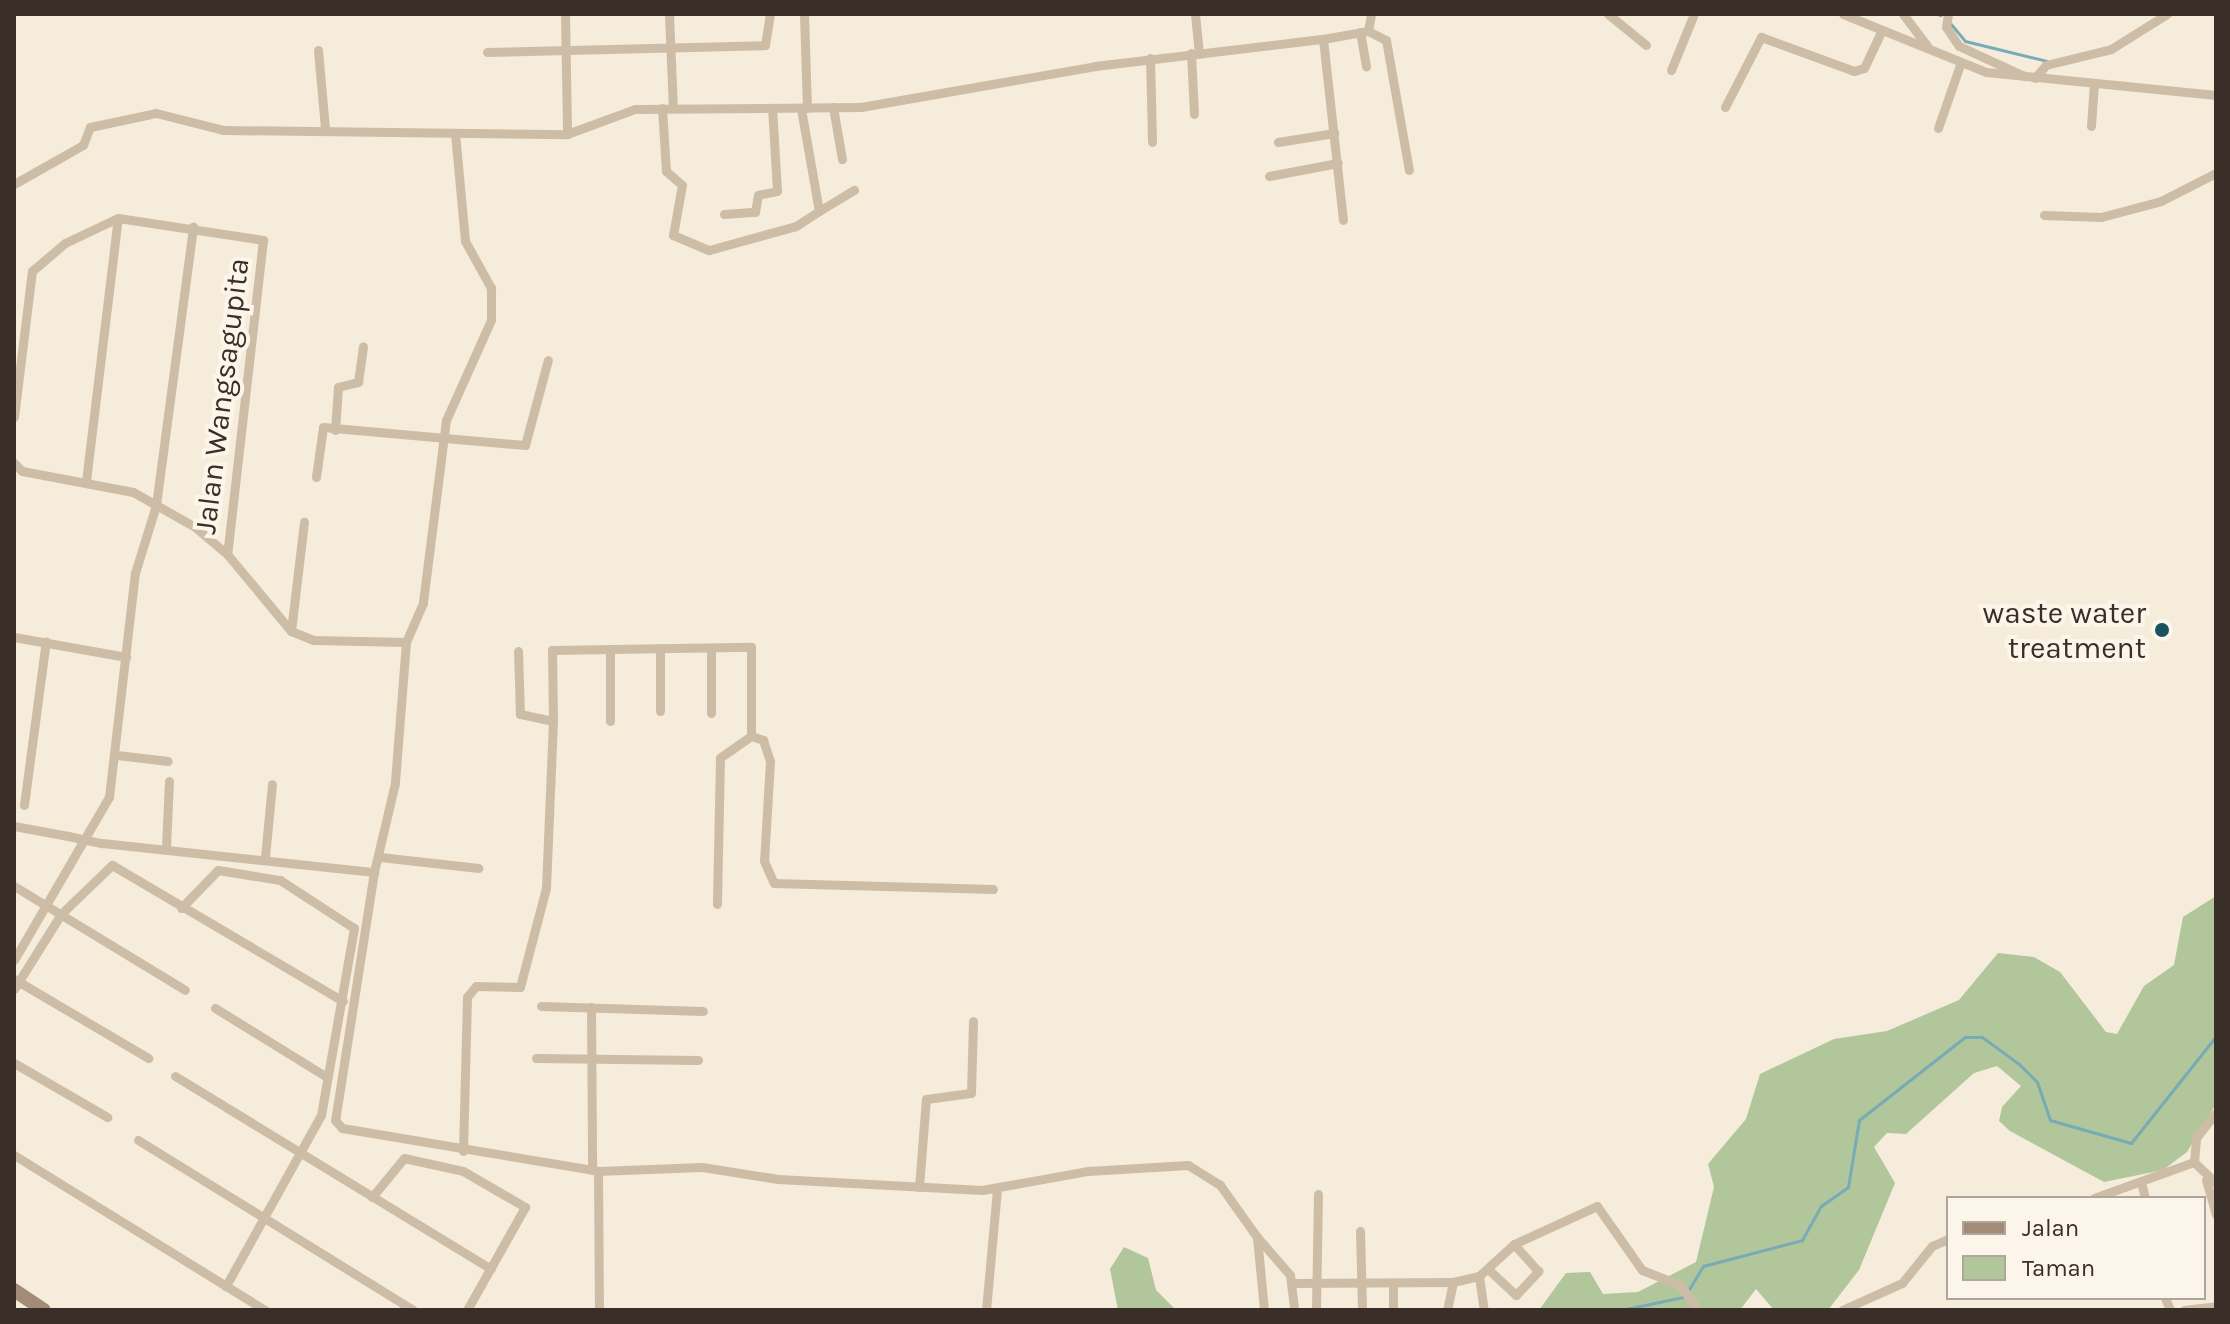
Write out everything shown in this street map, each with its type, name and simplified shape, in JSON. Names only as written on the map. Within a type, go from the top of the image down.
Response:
[{"type":"main road","points":[[14,1290],[44,1310]]},
{"type":"street","points":[[565,14],[567,134]]},
{"type":"street","points":[[669,14],[673,108]]},
{"type":"street","points":[[487,52],[670,51],[765,45],[770,14]]},
{"type":"street","points":[[804,14],[804,108],[819,211]]},
{"type":"street","points":[[1194,114],[1195,14]]},
{"type":"street","points":[[1366,66],[1364,32],[1371,14]]},
{"type":"street","points":[[1608,14],[1646,45]]},
{"type":"street","points":[[1671,70],[1694,14]]},
{"type":"street","points":[[1843,14],[1961,62],[2024,76],[2094,87],[2216,95]]},
{"type":"street","points":[[1903,14],[1930,49]]},
{"type":"street","points":[[1948,14],[1946,27],[1959,46],[2024,76]]},
{"type":"street","points":[[2035,78],[2054,62],[2111,49],[2167,14]]},
{"type":"street","points":[[1725,107],[1761,37],[1854,71],[1864,68],[1882,30]]},
{"type":"street","points":[[14,184],[83,145],[90,127],[108,120],[156,113],[204,128],[567,134],[635,109],[833,107],[1150,58],[1364,32],[1386,40],[1409,170]]},
{"type":"street","points":[[1323,39],[1343,220]]},
{"type":"street","points":[[318,50],[325,129]]},
{"type":"street","points":[[1150,58],[1152,142]]},
{"type":"street","points":[[1938,128],[1961,62]]},
{"type":"street","points":[[2091,126],[2094,87]]},
{"type":"street","points":[[833,107],[842,159]]},
{"type":"street","points":[[662,108],[666,171],[682,185],[673,235],[709,250],[796,226],[854,190]]},
{"type":"street","points":[[724,214],[755,212],[758,195],[777,191],[772,108]]},
{"type":"street","points":[[455,133],[463,230],[491,288],[491,320],[444,439],[423,603],[402,641],[401,738],[380,857],[374,872],[335,1120],[342,1128],[463,1151],[595,1171],[702,1167],[919,1187],[997,1189],[1088,1171],[1188,1165],[1220,1185],[1294,1283],[1294,1310]]},
{"type":"street","points":[[1278,142],[1334,133]]},
{"type":"street","points":[[1269,176],[1338,163]]},
{"type":"street","points":[[2044,215],[2101,217],[2161,201],[2216,173]]},
{"type":"street","points":[[86,481],[118,218]]},
{"type":"street","points":[[14,417],[32,271],[65,243],[118,218],[193,226],[156,505],[135,573],[117,755],[109,797],[50,907],[14,960]]},
{"type":"street","name":"Jalan Wangsagupita","points":[[193,226],[258,236],[265,245],[227,554]]},
{"type":"street","points":[[335,430],[338,387],[358,382],[363,346]]},
{"type":"street","points":[[316,477],[320,429],[530,442],[548,360]]},
{"type":"street","points":[[14,463],[22,471],[86,481],[156,505],[227,554],[291,631],[313,640],[402,641]]},
{"type":"street","points":[[291,631],[304,522]]},
{"type":"street","points":[[14,637],[126,657]]},
{"type":"street","points":[[24,805],[46,641]]},
{"type":"street","points":[[463,1151],[467,997],[476,986],[520,987],[544,905],[553,721],[552,650],[751,647],[751,736]]},
{"type":"street","points":[[660,648],[660,711]]},
{"type":"street","points":[[711,648],[711,713]]},
{"type":"street","points":[[610,649],[610,721]]},
{"type":"street","points":[[518,651],[520,714],[553,721]]},
{"type":"street","points":[[751,736],[763,740],[770,761],[764,861],[774,883],[993,889]]},
{"type":"street","points":[[717,904],[720,758],[751,736]]},
{"type":"street","points":[[117,755],[168,761]]},
{"type":"street","points":[[166,847],[169,781]]},
{"type":"street","points":[[265,857],[272,784]]},
{"type":"street","points":[[14,826],[102,843],[265,857],[374,872]]},
{"type":"street","points":[[380,857],[478,868]]},
{"type":"street","points":[[148,1058],[15,983],[61,914],[112,865],[343,1001]]},
{"type":"street","points":[[181,908],[218,870],[289,884],[353,923],[343,1001],[325,1076],[321,1115],[303,1156],[226,1286]]},
{"type":"street","points":[[14,886],[185,990]]},
{"type":"street","points":[[541,1006],[703,1011]]},
{"type":"street","points":[[591,1007],[599,1310]]},
{"type":"street","points":[[215,1008],[325,1076]]},
{"type":"street","points":[[919,1187],[926,1099],[971,1093],[973,1021]]},
{"type":"street","points":[[536,1058],[698,1060]]},
{"type":"street","points":[[14,1063],[107,1117]]},
{"type":"street","points":[[175,1076],[491,1269]]},
{"type":"street","points":[[2216,1112],[2196,1138],[2194,1162],[2211,1181],[2216,1215]]},
{"type":"street","points":[[138,1140],[413,1310]]},
{"type":"street","points":[[14,1155],[265,1310]]},
{"type":"street","points":[[372,1197],[404,1158],[463,1171],[525,1207],[467,1310]]},
{"type":"street","points":[[2103,1196],[2194,1162]]},
{"type":"street","points":[[2141,1182],[2144,1196]]},
{"type":"street","points":[[986,1310],[997,1189]]},
{"type":"street","points":[[1316,1310],[1313,1283],[1318,1194]]},
{"type":"street","points":[[1294,1283],[1453,1282],[1479,1276],[1514,1244],[1597,1206],[1642,1270],[1688,1294],[1698,1310]]},
{"type":"street","points":[[1360,1231],[1362,1310]]},
{"type":"street","points":[[1257,1237],[1264,1310]]},
{"type":"street","points":[[1842,1310],[1902,1283],[1932,1246],[1946,1240]]},
{"type":"street","points":[[1489,1270],[1516,1295],[1538,1270],[1514,1244]]},
{"type":"street","points":[[1479,1276],[1484,1310]]},
{"type":"street","points":[[1447,1310],[1453,1282]]},
{"type":"street","points":[[1393,1284],[1393,1310]]},
{"type":"street","points":[[2184,1310],[2216,1306]]},
{"type":"green space","points":[[2216,896],[2216,1104],[2187,1152],[2163,1170],[2104,1182],[2010,1131],[1999,1121],[2002,1107],[2021,1086],[1997,1066],[1974,1073],[1906,1134],[1887,1133],[1874,1147],[1895,1183],[1859,1270],[1828,1310],[1774,1310],[1756,1289],[1740,1310],[1539,1310],[1566,1273],[1590,1272],[1603,1294],[1638,1292],[1696,1262],[1714,1187],[1708,1164],[1746,1119],[1760,1074],[1834,1039],[1887,1031],[1959,1000],[1998,953],[2034,957],[2060,972],[2106,1032],[2117,1034],[2144,986],[2174,965],[2183,917]]},
{"type":"green space","points":[[1124,1247],[1148,1258],[1156,1290],[1176,1310],[1118,1310],[1110,1269]]},
{"type":"waterway","points":[[1937,14],[1941,15]]},
{"type":"waterway","points":[[1950,23],[1965,41],[2047,61]]},
{"type":"waterway","points":[[1688,1291],[1703,1266],[1802,1240],[1821,1206],[1848,1187],[1859,1120],[1965,1037],[1982,1037],[2019,1064],[2037,1082],[2050,1120],[2131,1143],[2216,1036]]},
{"type":"waterway","points":[[1621,1310],[1683,1297]]},
{"type":"place","name":"waste water treatment","points":[[2162,630]]}]
